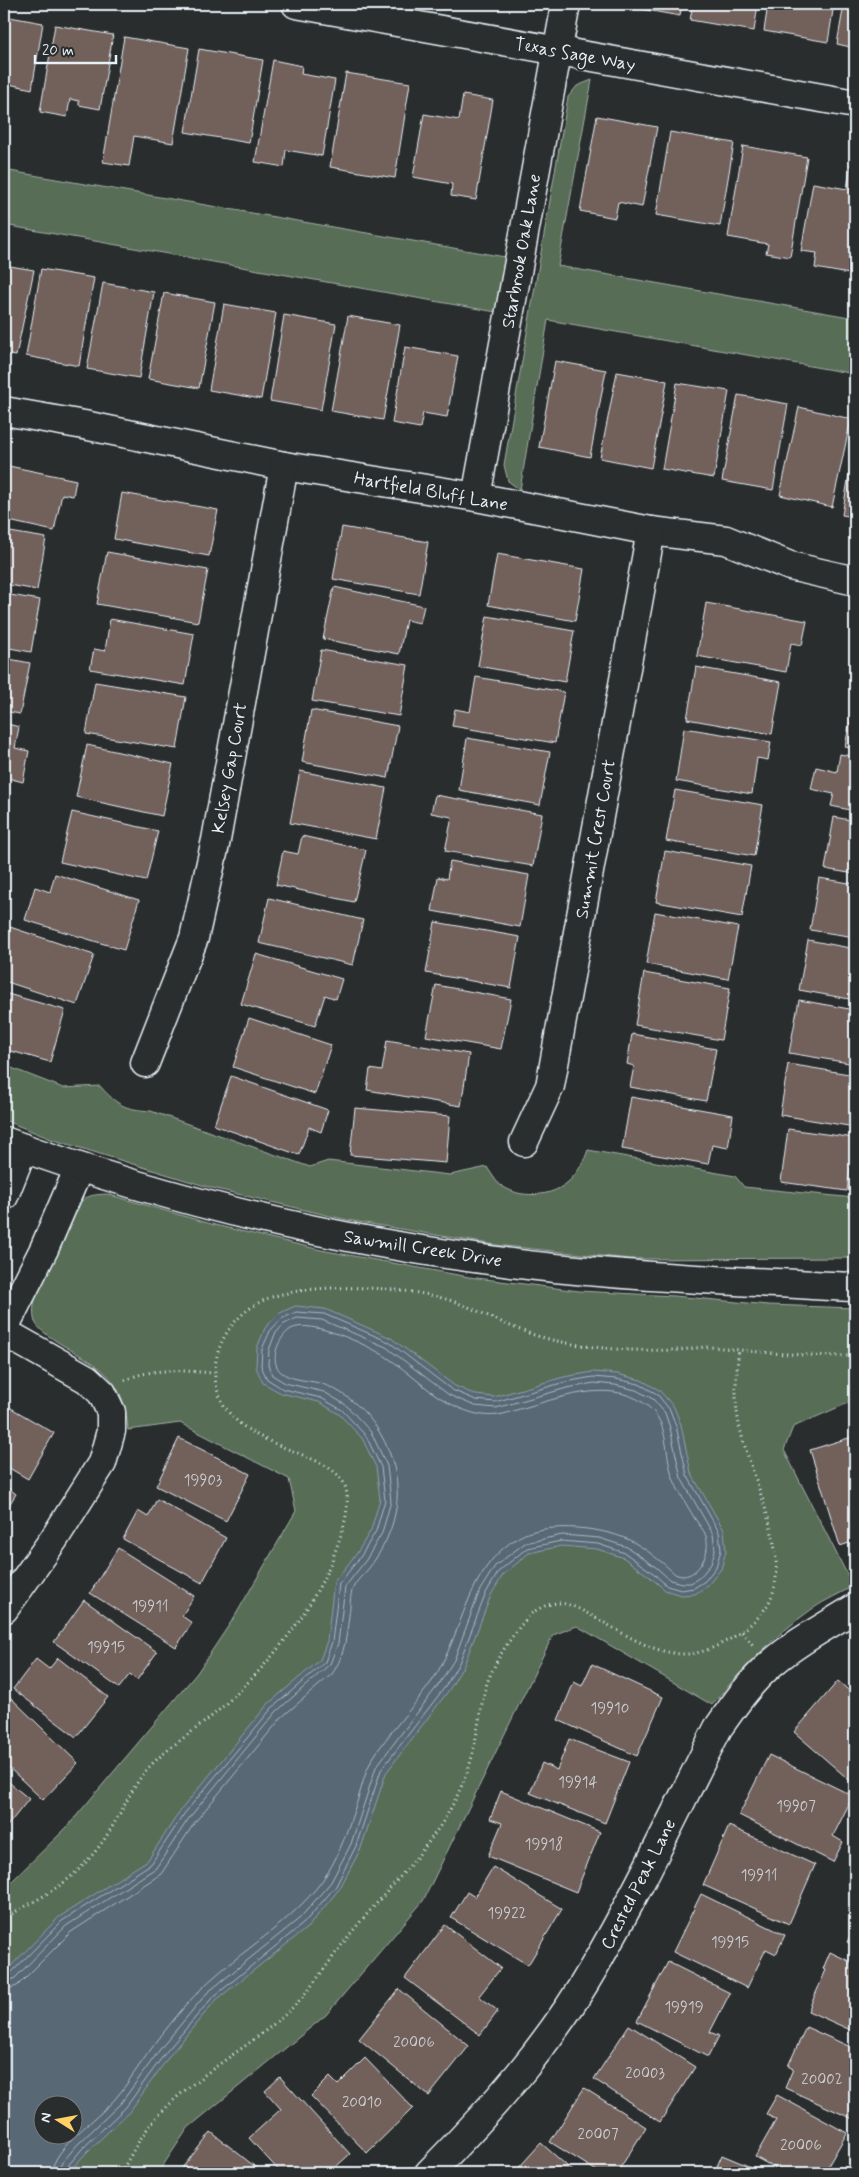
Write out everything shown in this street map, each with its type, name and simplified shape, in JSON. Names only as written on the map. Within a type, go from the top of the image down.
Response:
[{"type":"street","name":"Texas Sage Way","points":[[296,4],[855,104]]},
{"type":"street","name":"Starbrook Oak Lane","points":[[476,497],[566,4]]},
{"type":"street","name":"Hartfield Bluff Lane","points":[[4,411],[84,425],[284,466],[476,497],[651,531],[726,540],[790,566],[855,581]]},
{"type":"street","name":"Kelsey Gap Court","points":[[145,1064],[194,938],[216,840],[284,466]]},
{"type":"street","name":"Summit Crest Court","points":[[524,1142],[550,1086],[651,531]]},
{"type":"street","name":"Sawmill Creek Drive","points":[[13,1144],[78,1168],[238,1214],[401,1247],[555,1268],[712,1280],[855,1287]]},
{"type":"street","points":[[4,1196],[13,1144]]},
{"type":"street","points":[[4,1328],[44,1248],[78,1168]]},
{"type":"street","points":[[4,1332],[87,1378],[102,1393],[110,1412],[111,1431],[102,1463],[54,1539],[4,1609]]},
{"type":"street","name":"Crested Peak Lane","points":[[429,2173],[483,2118],[536,2053],[594,1968],[718,1728],[743,1692],[770,1664],[789,1649],[855,1608]]},
{"type":"path","points":[[4,1920],[64,1884],[84,1864],[101,1844],[137,1784],[151,1765],[219,1710],[264,1666],[288,1639],[329,1566],[341,1536],[346,1512],[346,1488],[338,1474],[322,1464],[260,1437],[240,1423],[218,1394],[215,1373],[218,1350],[224,1335],[249,1309],[266,1299],[288,1292],[329,1289],[397,1290],[444,1298],[470,1306],[524,1332],[553,1341],[585,1346],[626,1350],[676,1350],[709,1347],[804,1356],[855,1356]]},
{"type":"path","points":[[121,2173],[138,2140],[158,2115],[190,2086],[287,2012],[313,1985],[349,1936],[438,1830],[468,1771],[485,1690],[492,1669],[508,1644],[532,1614],[543,1607],[557,1603],[573,1606],[652,1647],[687,1654],[702,1652],[723,1643],[742,1632],[758,1619],[769,1603],[775,1585],[777,1567],[772,1533],[739,1426],[735,1400],[739,1350]]},
{"type":"path","points":[[102,1393],[140,1374],[168,1370],[215,1373]]},
{"type":"green space","points":[[592,80],[558,266],[855,318],[855,374],[548,320],[520,490],[508,481],[504,465],[568,97],[577,86]]},
{"type":"green space","points":[[4,170],[505,257],[496,312],[4,225]]},
{"type":"green space","points":[[4,1065],[63,1088],[100,1086],[122,1105],[151,1111],[310,1167],[328,1161],[450,1175],[487,1167],[498,1183],[504,1187],[520,1193],[535,1195],[556,1190],[572,1179],[588,1150],[735,1176],[744,1187],[855,1198],[855,1258],[630,1259],[495,1245],[347,1220],[208,1187],[51,1139],[4,1120]]},
{"type":"green space","points":[[107,1194],[215,1225],[321,1250],[469,1277],[579,1291],[674,1296],[768,1305],[855,1308],[855,1400],[793,1427],[784,1450],[853,1586],[798,1619],[747,1666],[712,1705],[577,1626],[553,1635],[423,1901],[326,2015],[188,2128],[158,2173],[4,2173],[4,1889],[67,1827],[197,1673],[235,1616],[296,1511],[289,1479],[180,1423],[128,1430],[122,1400],[116,1386],[106,1374],[90,1361],[57,1342],[40,1329],[35,1322],[33,1312],[36,1295],[74,1209],[85,1198],[92,1195]]},
{"type":"water","points":[[295,1306],[325,1309],[391,1338],[455,1386],[476,1395],[494,1397],[564,1377],[593,1372],[617,1374],[641,1380],[659,1390],[674,1407],[681,1425],[691,1473],[724,1530],[726,1551],[721,1569],[708,1585],[695,1594],[681,1595],[665,1590],[624,1558],[597,1549],[561,1546],[529,1553],[503,1575],[491,1595],[464,1665],[449,1690],[386,1773],[361,1848],[340,1888],[308,1927],[215,2001],[170,2055],[130,2111],[68,2173],[4,2173],[4,1973],[59,1917],[148,1860],[180,1811],[268,1704],[320,1660],[327,1641],[334,1582],[357,1553],[371,1530],[380,1499],[376,1467],[362,1438],[339,1414],[319,1402],[281,1393],[263,1383],[256,1367],[257,1348],[265,1328],[278,1314]]},
{"type":"building","points":[[625,4],[682,4],[680,16],[624,6]]},
{"type":"building","points":[[693,4],[758,4],[754,31],[690,20]]},
{"type":"building","points":[[768,4],[834,4],[828,42],[764,31]]},
{"type":"building","points":[[844,4],[855,4],[855,48],[837,44]]},
{"type":"building","points":[[4,16],[43,23],[32,89],[4,83]]},
{"type":"building","points":[[55,25],[113,35],[100,109],[79,105],[79,101],[70,99],[67,117],[40,112]]},
{"type":"building","points":[[124,37],[189,48],[173,143],[134,136],[129,166],[103,162]]},
{"type":"building","points":[[199,49],[263,60],[249,143],[185,132]]},
{"type":"building","points":[[273,60],[302,66],[301,74],[335,80],[322,156],[286,150],[284,167],[255,162]]},
{"type":"building","points":[[346,73],[410,83],[395,178],[330,167]]},
{"type":"building","points":[[463,95],[493,100],[476,200],[451,196],[452,184],[413,177],[424,114],[459,120]]},
{"type":"building","points":[[597,116],[657,127],[642,207],[618,202],[615,218],[580,211]]},
{"type":"building","points":[[670,132],[734,143],[720,226],[656,215]]},
{"type":"building","points":[[743,146],[807,157],[790,257],[766,253],[768,244],[728,237]]},
{"type":"building","points":[[851,163],[855,164],[855,275],[815,268],[817,253],[801,251],[813,183],[847,189]]},
{"type":"building","points":[[4,265],[34,270],[16,356],[4,354]]},
{"type":"building","points":[[41,269],[94,278],[79,366],[26,356]]},
{"type":"building","points":[[103,283],[154,292],[139,378],[87,369]]},
{"type":"building","points":[[164,293],[215,302],[199,388],[148,379]]},
{"type":"building","points":[[224,304],[276,313],[261,399],[209,390]]},
{"type":"building","points":[[284,315],[336,324],[321,410],[270,401]]},
{"type":"building","points":[[348,316],[400,325],[383,420],[331,411]]},
{"type":"building","points":[[405,347],[458,356],[447,417],[423,413],[420,428],[392,423]]},
{"type":"building","points":[[555,361],[606,370],[590,457],[539,447]]},
{"type":"building","points":[[617,372],[667,381],[651,468],[600,458]]},
{"type":"building","points":[[677,383],[729,391],[714,478],[662,469]]},
{"type":"building","points":[[738,395],[788,404],[773,490],[722,481]]},
{"type":"building","points":[[799,407],[851,419],[832,507],[780,495]]},
{"type":"building","points":[[855,440],[855,517],[842,515]]},
{"type":"building","points":[[4,465],[76,480],[73,496],[62,494],[54,531],[4,520]]},
{"type":"building","points":[[122,493],[218,510],[209,556],[114,539]]},
{"type":"building","points":[[342,527],[428,542],[419,594],[333,579]]},
{"type":"building","points":[[4,531],[46,538],[37,590],[4,584]]},
{"type":"building","points":[[107,552],[208,570],[198,622],[97,604]]},
{"type":"building","points":[[497,554],[584,569],[575,621],[488,605]]},
{"type":"building","points":[[334,587],[424,606],[420,623],[406,620],[399,654],[323,639]]},
{"type":"building","points":[[4,594],[40,600],[31,652],[4,647]]},
{"type":"building","points":[[706,603],[807,621],[802,645],[791,643],[786,672],[697,656]]},
{"type":"building","points":[[487,616],[574,631],[565,682],[478,666]]},
{"type":"building","points":[[110,619],[194,634],[185,685],[90,669],[94,649],[105,651]]},
{"type":"building","points":[[321,650],[408,665],[399,716],[312,701]]},
{"type":"building","points":[[4,658],[30,663],[20,714],[4,711]]},
{"type":"building","points":[[696,667],[781,682],[772,734],[687,719]]},
{"type":"building","points":[[476,677],[564,692],[555,743],[452,726],[455,709],[470,712]]},
{"type":"building","points":[[95,682],[186,697],[177,749],[86,734]]},
{"type":"building","points":[[855,694],[855,749],[845,747]]},
{"type":"building","points":[[311,710],[398,726],[388,778],[302,762]]},
{"type":"building","points":[[4,723],[19,727],[15,748],[29,751],[23,782],[4,777]]},
{"type":"building","points":[[684,728],[771,742],[768,760],[757,758],[752,794],[676,781]]},
{"type":"building","points":[[467,738],[550,752],[540,805],[459,790]]},
{"type":"building","points":[[87,745],[173,764],[162,816],[76,797]]},
{"type":"building","points":[[840,754],[855,757],[855,811],[831,806],[834,794],[811,789],[816,767],[837,772]]},
{"type":"building","points":[[300,771],[386,788],[376,839],[290,823]]},
{"type":"building","points":[[675,790],[763,805],[754,856],[666,841]]},
{"type":"building","points":[[435,795],[542,814],[533,866],[445,851],[452,817],[431,813]]},
{"type":"building","points":[[72,812],[158,831],[146,881],[60,862]]},
{"type":"building","points":[[834,817],[855,821],[855,874],[825,869]]},
{"type":"building","points":[[302,836],[366,850],[354,902],[276,885],[283,851],[298,854]]},
{"type":"building","points":[[665,851],[751,866],[742,917],[656,902]]},
{"type":"building","points":[[450,861],[529,875],[520,927],[432,911],[438,877],[447,879]]},
{"type":"building","points":[[55,874],[139,900],[124,950],[25,920],[35,887],[50,892]]},
{"type":"building","points":[[819,878],[855,884],[855,937],[810,930]]},
{"type":"building","points":[[269,898],[363,920],[353,965],[259,943]]},
{"type":"building","points":[[655,912],[738,927],[728,979],[646,964]]},
{"type":"building","points":[[435,922],[520,937],[511,988],[426,973]]},
{"type":"building","points":[[10,927],[94,955],[77,1005],[4,981],[4,945]]},
{"type":"building","points":[[808,940],[855,949],[855,1000],[799,990]]},
{"type":"building","points":[[256,954],[342,979],[336,999],[325,995],[315,1026],[241,1004]]},
{"type":"building","points":[[644,973],[730,988],[721,1040],[635,1025]]},
{"type":"building","points":[[436,985],[511,999],[501,1049],[426,1036]]},
{"type":"building","points":[[4,993],[65,1010],[50,1062],[4,1049]]},
{"type":"building","points":[[799,1000],[855,1010],[855,1064],[789,1053]]},
{"type":"building","points":[[249,1018],[331,1045],[315,1094],[233,1067]]},
{"type":"building","points":[[632,1034],[716,1049],[706,1101],[630,1087],[634,1066],[627,1064]]},
{"type":"building","points":[[387,1040],[469,1054],[461,1106],[367,1090],[370,1069],[382,1071]]},
{"type":"building","points":[[788,1064],[855,1075],[855,1127],[780,1115]]},
{"type":"building","points":[[231,1076],[328,1110],[321,1132],[309,1127],[299,1155],[214,1125]]},
{"type":"building","points":[[631,1097],[733,1115],[728,1148],[712,1145],[708,1164],[622,1149]]},
{"type":"building","points":[[355,1108],[450,1116],[446,1163],[350,1155]]},
{"type":"building","points":[[788,1129],[855,1138],[855,1168],[850,1168],[847,1191],[781,1182]]},
{"type":"building","points":[[4,1404],[54,1433],[28,1479],[4,1465]]},
{"type":"building","points":[[855,1436],[855,1541],[840,1546],[810,1450]]},
{"type":"building","points":[[179,1438],[250,1474],[226,1521],[156,1486]]},
{"type":"building","points":[[4,1485],[16,1494],[4,1513]]},
{"type":"building","points":[[157,1499],[226,1538],[202,1583],[123,1539],[138,1511],[148,1517]]},
{"type":"building","points":[[118,1548],[194,1596],[182,1616],[192,1623],[176,1647],[90,1593]]},
{"type":"building","points":[[84,1600],[157,1652],[137,1680],[130,1674],[119,1688],[54,1642]]},
{"type":"building","points":[[58,1658],[108,1697],[76,1737],[13,1689],[36,1659],[49,1669]]},
{"type":"building","points":[[592,1664],[663,1697],[637,1756],[558,1720],[574,1682],[582,1686]]},
{"type":"building","points":[[838,1681],[855,1696],[855,1785],[794,1732]]},
{"type":"building","points":[[9,1696],[78,1763],[43,1800],[4,1763],[4,1702]]},
{"type":"building","points":[[569,1739],[629,1762],[605,1823],[530,1793],[542,1763],[557,1770]]},
{"type":"building","points":[[769,1755],[853,1796],[833,1836],[843,1842],[833,1862],[739,1815]]},
{"type":"building","points":[[4,1778],[29,1799],[4,1830]]},
{"type":"building","points":[[501,1791],[600,1832],[576,1892],[488,1856],[502,1823],[490,1819]]},
{"type":"building","points":[[729,1826],[815,1865],[789,1924],[703,1885]]},
{"type":"building","points":[[493,1867],[562,1909],[528,1965],[451,1918],[467,1892],[475,1897]]},
{"type":"building","points":[[701,1894],[785,1935],[776,1954],[766,1949],[747,1988],[673,1952]]},
{"type":"building","points":[[445,1925],[501,1968],[479,1996],[498,2011],[480,2035],[405,1978]]},
{"type":"building","points":[[855,1926],[855,1947],[847,1942]]},
{"type":"building","points":[[830,1952],[855,1964],[855,2032],[808,2011],[826,1970],[823,1969]]},
{"type":"building","points":[[668,1962],[730,1993],[710,2032],[719,2036],[708,2057],[637,2021]]},
{"type":"building","points":[[399,1989],[469,2046],[429,2096],[359,2039]]},
{"type":"building","points":[[629,2025],[695,2067],[660,2122],[594,2079]]},
{"type":"building","points":[[806,2027],[855,2049],[855,2120],[785,2088],[793,2069],[788,2066]]},
{"type":"building","points":[[365,2058],[413,2108],[367,2153],[311,2096],[330,2077],[338,2085]]},
{"type":"building","points":[[280,2077],[350,2154],[329,2173],[281,2173],[249,2138],[281,2109],[265,2091]]},
{"type":"building","points":[[584,2088],[646,2127],[617,2173],[600,2173],[550,2142]]},
{"type":"building","points":[[777,2095],[847,2133],[824,2173],[784,2173],[755,2157],[776,2120],[766,2114]]},
{"type":"building","points":[[211,2132],[263,2173],[178,2173]]},
{"type":"building","points":[[541,2143],[575,2173],[514,2173]]},
{"type":"building","points":[[722,2155],[765,2173],[714,2173]]}]
